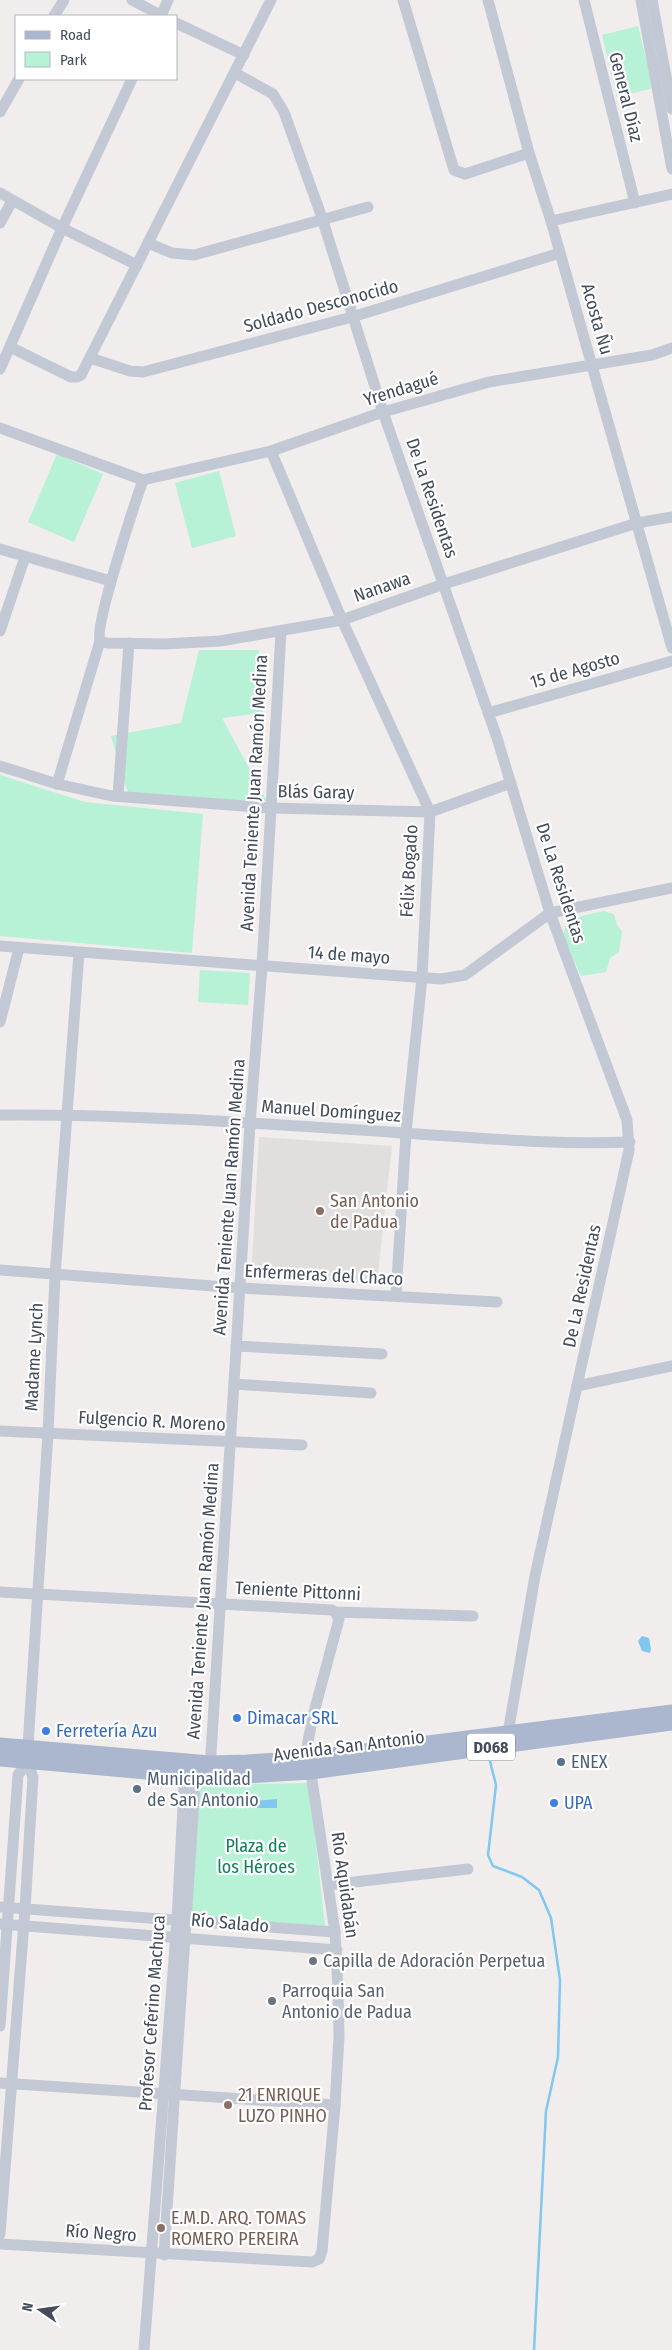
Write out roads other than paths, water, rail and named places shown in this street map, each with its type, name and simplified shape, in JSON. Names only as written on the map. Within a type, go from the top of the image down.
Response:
[{"type":"main road","name":"Avenida San Antonio","points":[[509,1739],[672,1712]]},
{"type":"main road","name":"Avenida San Antonio","points":[[0,1759],[28,1756],[197,1769],[250,1777],[310,1765],[509,1739],[672,1723]]},
{"type":"main road","name":"Avenida San Antonio","points":[[0,1745],[28,1756]]},
{"type":"street","points":[[55,15],[64,0]]},
{"type":"street","points":[[132,0],[159,15]]},
{"type":"street","points":[[161,15],[168,0]]},
{"type":"street","points":[[10,347],[71,377],[81,375],[272,0]]},
{"type":"street","points":[[403,0],[454,170],[466,174],[528,153]]},
{"type":"street","name":"Acosta Ñu","points":[[488,0],[528,153],[552,221],[672,648]]},
{"type":"street","name":"General Díaz","points":[[584,0],[635,203]]},
{"type":"street","points":[[641,0],[655,44]]},
{"type":"street","points":[[652,0],[655,44],[672,169]]},
{"type":"street","points":[[178,24],[244,55]]},
{"type":"street","points":[[658,63],[672,108]]},
{"type":"street","name":"De La Residentas","points":[[235,73],[273,94],[284,112],[322,219],[383,412],[488,713],[550,913],[627,1120],[630,1142],[535,1576],[509,1739]]},
{"type":"street","points":[[0,112],[18,80]]},
{"type":"street","points":[[0,369],[62,228],[132,80]]},
{"type":"street","points":[[0,193],[62,228],[137,265]]},
{"type":"street","points":[[552,221],[672,194]]},
{"type":"street","points":[[0,223],[12,200]]},
{"type":"street","points":[[148,243],[172,253],[194,255],[368,207]]},
{"type":"street","name":"Soldado Desconocido","points":[[90,358],[130,371],[143,372],[352,316],[560,253]]},
{"type":"street","name":"Yrendagué","points":[[143,480],[271,451],[383,412],[489,382],[652,356],[672,348]]},
{"type":"street","points":[[0,428],[143,480],[111,581],[99,639],[57,784]]},
{"type":"street","name":"Félix Bogado","points":[[271,451],[342,620],[430,812],[422,978],[406,1133],[396,1296]]},
{"type":"street","name":"Nanawa","points":[[99,639],[129,643],[164,644],[220,642],[342,620],[444,584],[637,523],[672,517]]},
{"type":"street","points":[[0,549],[111,581]]},
{"type":"street","points":[[0,631],[25,557]]},
{"type":"street","name":"Avenida Teniente Juan Ramón Medina","points":[[197,1769],[221,1604],[250,1124],[262,966],[281,632]]},
{"type":"street","points":[[118,796],[129,643]]},
{"type":"street","name":"15 de Agosto","points":[[488,713],[672,661]]},
{"type":"street","name":"Blás Garay","points":[[0,766],[57,784],[118,796],[271,808],[430,812],[511,783]]},
{"type":"street","name":"14 de mayo","points":[[0,946],[441,980],[465,975],[550,913],[672,888]]},
{"type":"street","points":[[0,1022],[19,948]]},
{"type":"street","name":"Madame Lynch","points":[[28,1756],[56,1276],[80,953]]},
{"type":"street","name":"Manuel Domínguez","points":[[0,1115],[67,1114],[406,1133],[495,1141],[630,1142]]},
{"type":"street","name":"Enfermeras del Chaco","points":[[0,1270],[56,1276],[240,1288],[497,1302]]},
{"type":"street","points":[[236,1346],[382,1354]]},
{"type":"street","points":[[577,1386],[672,1366]]},
{"type":"street","points":[[234,1384],[371,1393]]},
{"type":"street","name":"Fulgencio R. Moreno","points":[[0,1430],[302,1445]]},
{"type":"street","name":"Teniente Pittonni","points":[[0,1592],[332,1610],[335,1612],[474,1616]]},
{"type":"street","name":"Río Aquidabán","points":[[319,2259],[322,2251],[335,2105],[339,2036],[337,1950],[307,1747],[313,1716],[339,1619],[335,1612]]},
{"type":"street","points":[[0,2026],[5,1907],[18,1775],[28,1756]]},
{"type":"street","points":[[0,2234],[24,1925],[33,1777],[28,1756]]},
{"type":"street","name":"Profesor Ceferino Machuca","points":[[144,2350],[151,2254],[168,2094],[181,1920],[197,1769]]},
{"type":"street","points":[[328,1884],[468,1869]]},
{"type":"street","name":"Río Salado","points":[[5,1907],[335,1932]]},
{"type":"street","name":"Río Salado","points":[[4,1924],[337,1950]]},
{"type":"street","points":[[244,1942],[248,1926]]},
{"type":"street","points":[[0,2083],[335,2105]]},
{"type":"street","name":"Profesor Ceferino Machuca","points":[[164,2255],[168,2094]]},
{"type":"street","name":"Río Negro","points":[[0,2244],[164,2255],[312,2262],[319,2259]]},
{"type":"water","points":[[642,1636],[649,1638],[650,1653],[642,1651],[638,1641]]},
{"type":"water","points":[[277,1799],[277,1808],[257,1808],[256,1801]]},
{"type":"waterway","points":[[490,1761],[496,1785],[488,1855],[493,1866],[522,1877],[539,1890],[551,1918],[560,1980],[558,2057],[546,2111],[534,2350]]},
{"type":"place","name":"San Antonio de Padua","points":[[320,1211]]},
{"type":"place","name":"Dimacar SRL","points":[[237,1718]]},
{"type":"place","name":"Ferretería Azu","points":[[46,1731]]},
{"type":"place","name":"ENEX","points":[[561,1762]]},
{"type":"place","name":"Municipalidad de San Antonio","points":[[137,1789]]},
{"type":"place","name":"UPA","points":[[554,1803]]},
{"type":"place","name":"Capilla de Adoración Perpetua","points":[[313,1961]]},
{"type":"place","name":"Parroquia San Antonio de Padua","points":[[272,2001]]},
{"type":"place","name":"21 ENRIQUE LUZO PINHO","points":[[228,2105]]},
{"type":"place","name":"E.M.D. ARQ. TOMAS ROMERO PEREIRA","points":[[161,2228]]},
{"type":"park label","name":"Plaza de los Héroes","points":[[256,1856]]}]
